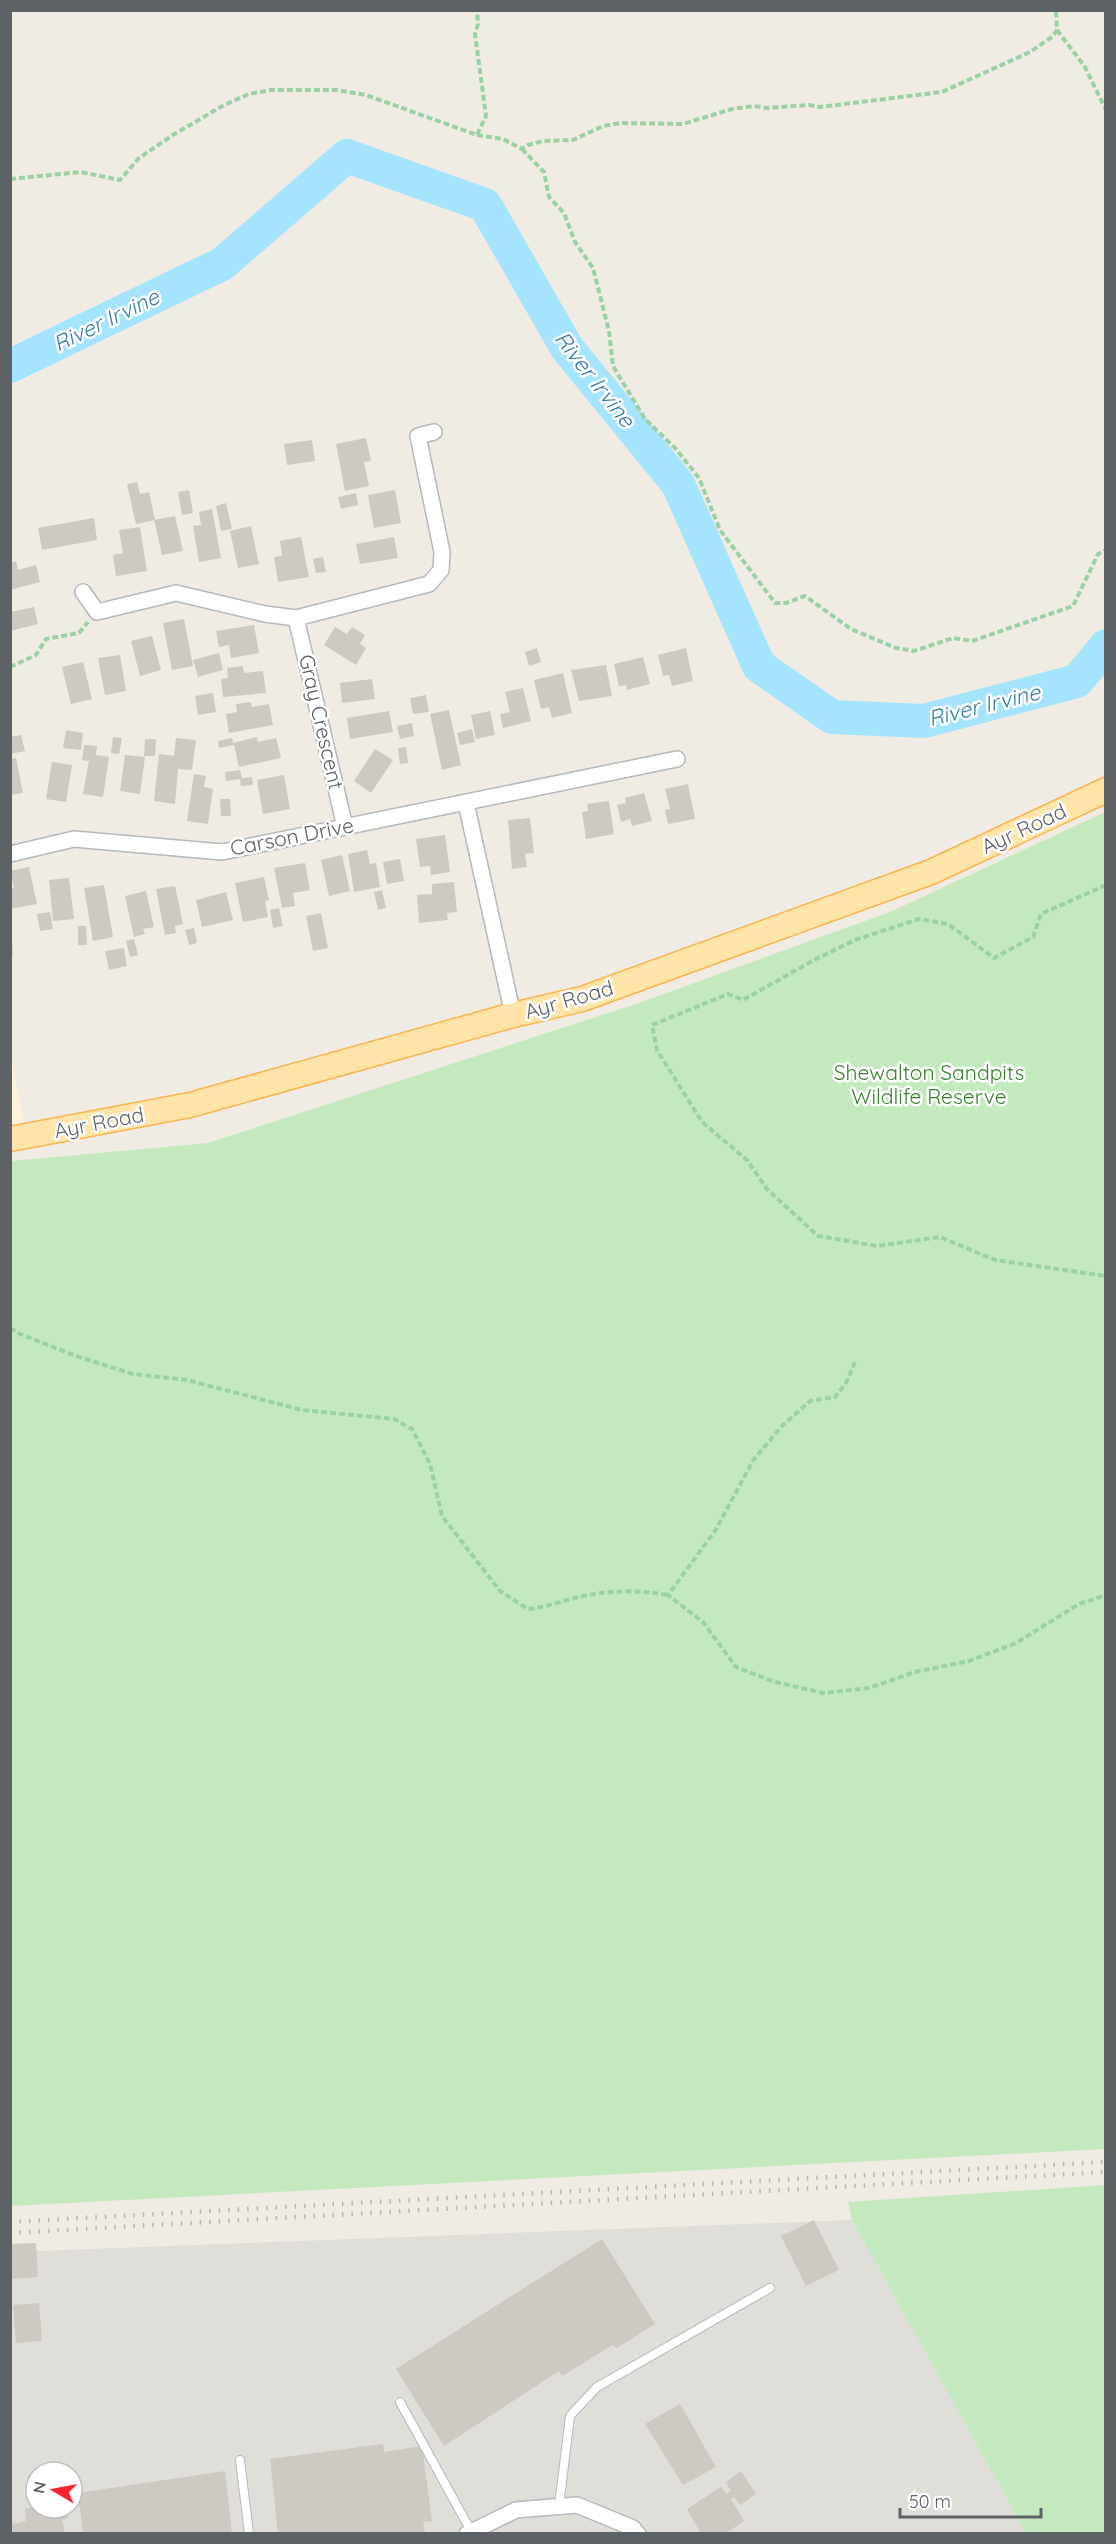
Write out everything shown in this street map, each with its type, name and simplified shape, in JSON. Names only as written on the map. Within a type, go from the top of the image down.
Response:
[{"type":"main road","name":"Ayr Road","points":[[10,1139],[189,1105],[582,999],[931,872],[1106,790]]},
{"type":"street","points":[[83,592],[97,612],[176,593],[264,614],[296,618],[429,584],[441,570],[442,552],[418,436],[434,432]]},
{"type":"street","name":"Gray Crescent","points":[[296,618],[345,827]]},
{"type":"street","name":"Carson Drive","points":[[10,854],[74,839],[222,852],[677,759]]},
{"type":"street","points":[[466,803],[513,1016]]},
{"type":"street","points":[[469,2532],[516,2510],[577,2505],[633,2528],[638,2534]]},
{"type":"lane","points":[[559,2506],[570,2416],[597,2387],[770,2288]]},
{"type":"lane","points":[[399,2402],[469,2532]]},
{"type":"lane","points":[[240,2460],[249,2534]]},
{"type":"path","points":[[477,10],[478,24],[475,34],[486,116],[477,135]]},
{"type":"path","points":[[1056,10],[1057,30],[1085,67],[1106,110]]},
{"type":"path","points":[[522,149],[543,141],[573,140],[603,126],[620,123],[683,124],[732,109],[754,106],[765,108],[809,105],[820,107],[942,92],[1029,52],[1052,37],[1057,30]]},
{"type":"path","points":[[10,179],[81,172],[120,180],[139,158],[173,135],[224,105],[249,94],[271,90],[336,90],[366,95],[477,135],[503,139],[522,149],[544,172],[549,197],[564,213],[575,242],[593,268],[609,331],[613,366],[645,419],[676,449],[699,478],[720,530],[775,603],[786,603],[805,596],[851,629],[896,648],[914,651],[954,638],[972,641],[1074,606],[1098,555],[1106,550]]},
{"type":"path","points":[[10,667],[36,655],[46,639],[79,633],[97,612]]},
{"type":"path","points":[[1106,885],[1041,914],[1033,937],[994,958],[948,924],[919,919],[835,949],[743,1000],[728,994],[652,1025],[657,1050],[702,1122],[747,1160],[767,1189],[819,1236],[877,1246],[940,1237],[995,1260],[1106,1275]]},
{"type":"path","points":[[10,1328],[76,1356],[133,1374],[186,1380],[302,1410],[394,1419],[412,1429],[430,1464],[442,1516],[500,1592],[528,1609],[551,1606],[583,1596],[634,1590],[668,1595],[703,1622],[736,1667],[775,1682],[823,1693],[869,1688],[915,1672],[969,1661],[1016,1642],[1079,1604],[1106,1595]]},
{"type":"path","points":[[668,1595],[714,1532],[754,1459],[783,1425],[810,1401],[835,1397],[846,1383],[855,1362]]},
{"type":"shaded area","points":[[11,1054],[24,1124],[10,1125]]},
{"type":"shaded area","points":[[852,2220],[1026,2533],[11,2533],[10,2252]]},
{"type":"green space","name":"Shewalton Sandpits Wildlife Reserve","points":[[1105,812],[1105,2149],[11,2206],[11,1161],[208,1143],[636,1004],[890,912]]},
{"type":"green space","points":[[1105,2185],[1105,2533],[1026,2533],[852,2220],[848,2202]]},
{"type":"building","points":[[366,438],[371,461],[364,462],[369,486],[345,491],[336,444]]},
{"type":"building","points":[[312,440],[315,461],[287,465],[284,444]]},
{"type":"building","points":[[137,482],[140,494],[149,492],[155,520],[136,524],[127,484]]},
{"type":"building","points":[[189,490],[193,513],[182,515],[178,492]]},
{"type":"building","points":[[395,490],[401,523],[374,528],[368,495]]},
{"type":"building","points":[[356,493],[358,505],[341,509],[338,497]]},
{"type":"building","points":[[226,503],[232,529],[221,531],[216,506]]},
{"type":"building","points":[[212,509],[221,558],[199,562],[193,526],[201,525],[199,512]]},
{"type":"building","points":[[175,516],[183,551],[162,555],[154,520]]},
{"type":"building","points":[[94,518],[97,540],[42,550],[38,528]]},
{"type":"building","points":[[251,526],[259,564],[238,568],[230,531]]},
{"type":"building","points":[[140,527],[147,571],[116,576],[113,555],[123,553],[119,530]]},
{"type":"building","points":[[301,537],[309,577],[278,582],[274,557],[282,556],[280,541]]},
{"type":"building","points":[[394,537],[398,558],[360,564],[356,544]]},
{"type":"building","points":[[323,557],[326,572],[316,573],[313,559]]},
{"type":"building","points":[[16,561],[18,570],[36,565],[40,582],[10,590],[10,563]]},
{"type":"building","points":[[34,607],[38,624],[10,631],[10,612]]},
{"type":"building","points":[[184,619],[193,666],[172,670],[163,623]]},
{"type":"building","points":[[254,625],[259,653],[231,658],[229,645],[219,647],[216,631]]},
{"type":"building","points":[[335,627],[347,634],[352,627],[365,635],[360,644],[366,648],[356,665],[324,645]]},
{"type":"building","points":[[152,636],[161,670],[140,676],[131,641]]},
{"type":"building","points":[[537,648],[541,662],[529,666],[525,652]]},
{"type":"building","points":[[686,648],[693,681],[672,686],[669,675],[663,676],[658,655]]},
{"type":"building","points":[[219,653],[223,670],[198,677],[193,660]]},
{"type":"building","points":[[120,655],[126,691],[105,695],[98,658]]},
{"type":"building","points":[[643,657],[650,684],[627,690],[626,685],[619,686],[614,664]]},
{"type":"building","points":[[83,662],[92,699],[71,704],[62,667]]},
{"type":"building","points":[[606,665],[612,696],[579,701],[571,670]]},
{"type":"building","points":[[243,666],[244,673],[263,671],[266,693],[223,697],[221,679],[228,678],[227,668]]},
{"type":"building","points":[[563,673],[572,713],[552,718],[549,707],[541,709],[534,680]]},
{"type":"building","points":[[372,679],[375,699],[342,703],[340,683]]},
{"type":"building","points":[[523,688],[531,721],[503,728],[500,714],[510,712],[505,692]]},
{"type":"building","points":[[213,693],[216,712],[198,715],[195,696]]},
{"type":"building","points":[[426,695],[429,712],[413,714],[410,698]]},
{"type":"building","points":[[251,702],[252,707],[269,704],[273,725],[229,733],[226,714],[237,712],[236,704]]},
{"type":"building","points":[[449,710],[461,765],[442,770],[430,714]]},
{"type":"building","points":[[389,711],[393,732],[350,739],[347,718]]},
{"type":"building","points":[[490,711],[495,735],[476,739],[471,715]]},
{"type":"building","points":[[412,723],[414,736],[400,739],[397,726]]},
{"type":"building","points":[[472,729],[475,742],[460,745],[457,733]]},
{"type":"building","points":[[66,730],[83,733],[81,750],[63,748]]},
{"type":"building","points":[[21,735],[25,751],[10,754],[10,737]]},
{"type":"building","points":[[113,737],[122,738],[119,754],[111,753]]},
{"type":"building","points":[[257,737],[258,742],[276,738],[281,758],[239,767],[234,745],[219,748],[218,741],[232,738],[233,743]]},
{"type":"building","points":[[176,738],[196,740],[192,770],[178,769],[175,804],[154,801],[159,754],[174,756]]},
{"type":"building","points":[[145,739],[156,739],[155,756],[144,756]]},
{"type":"building","points":[[84,745],[97,746],[96,755],[109,757],[103,797],[83,794],[89,761],[82,760]]},
{"type":"building","points":[[406,747],[408,763],[400,764],[398,748]]},
{"type":"building","points":[[375,749],[393,760],[371,793],[354,781]]},
{"type":"building","points":[[125,755],[145,757],[140,794],[120,791]]},
{"type":"building","points":[[16,758],[23,793],[10,795],[10,759]]},
{"type":"building","points":[[52,762],[72,765],[66,802],[46,799]]},
{"type":"building","points":[[240,770],[242,778],[252,777],[253,785],[241,786],[240,779],[226,781],[225,772]]},
{"type":"building","points":[[194,774],[206,776],[204,787],[213,789],[208,824],[187,821]]},
{"type":"building","points":[[284,775],[290,809],[263,814],[257,780]]},
{"type":"building","points":[[688,784],[695,819],[668,824],[665,810],[670,809],[665,789]]},
{"type":"building","points":[[644,793],[652,821],[632,826],[630,819],[621,822],[617,805],[626,803],[625,798]]},
{"type":"building","points":[[220,799],[230,799],[231,816],[221,816]]},
{"type":"building","points":[[609,801],[614,834],[586,839],[582,812],[588,811],[587,804]]},
{"type":"building","points":[[530,818],[534,853],[525,854],[527,867],[512,869],[508,820]]},
{"type":"building","points":[[445,835],[450,872],[431,875],[430,866],[420,867],[416,839]]},
{"type":"building","points":[[367,850],[370,864],[376,863],[380,887],[354,892],[348,854]]},
{"type":"building","points":[[342,855],[350,891],[329,896],[321,860]]},
{"type":"building","points":[[400,859],[404,881],[387,884],[383,862]]},
{"type":"building","points":[[305,863],[310,890],[293,893],[295,906],[282,908],[274,868]]},
{"type":"building","points":[[29,867],[37,904],[10,909],[10,888],[14,888],[10,871]]},
{"type":"building","points":[[264,877],[269,900],[265,901],[268,917],[243,922],[235,883]]},
{"type":"building","points":[[69,878],[74,919],[53,921],[49,880]]},
{"type":"building","points":[[454,882],[457,912],[447,913],[448,920],[419,923],[417,895],[432,894],[432,884]]},
{"type":"building","points":[[104,885],[113,937],[93,941],[84,888]]},
{"type":"building","points":[[175,886],[183,924],[175,926],[176,933],[165,935],[156,889]]},
{"type":"building","points":[[382,890],[386,908],[378,910],[374,892]]},
{"type":"building","points":[[146,891],[154,927],[143,929],[145,934],[134,937],[125,896]]},
{"type":"building","points":[[226,892],[233,920],[202,927],[196,900]]},
{"type":"building","points":[[279,908],[283,926],[273,928],[270,910]]},
{"type":"building","points":[[50,912],[53,929],[40,931],[37,914]]},
{"type":"building","points":[[321,913],[328,948],[313,951],[306,916]]},
{"type":"building","points":[[78,926],[86,926],[87,945],[78,945]]},
{"type":"building","points":[[194,928],[197,943],[189,945],[185,930]]},
{"type":"building","points":[[134,939],[138,955],[130,957],[126,941]]},
{"type":"building","points":[[10,940],[12,940],[13,955],[10,956]]},
{"type":"building","points":[[124,948],[127,966],[109,970],[105,951]]},
{"type":"building","points":[[814,2220],[839,2270],[806,2286],[781,2236]]},
{"type":"building","points":[[602,2239],[655,2324],[617,2348],[613,2345],[562,2376],[559,2371],[444,2446],[396,2369]]},
{"type":"building","points":[[36,2243],[38,2277],[10,2279],[10,2244]]},
{"type":"building","points":[[39,2303],[42,2341],[16,2343],[13,2305]]},
{"type":"building","points":[[680,2404],[716,2467],[683,2485],[645,2424]]},
{"type":"building","points":[[383,2444],[384,2452],[422,2446],[432,2521],[423,2522],[425,2533],[278,2534],[270,2459]]},
{"type":"building","points":[[225,2471],[232,2534],[83,2534],[81,2520],[84,2520],[84,2492]]},
{"type":"building","points":[[741,2471],[756,2494],[740,2505],[734,2497],[731,2499],[744,2521],[725,2534],[701,2534],[687,2509],[721,2487],[727,2494],[731,2491],[726,2482]]},
{"type":"building","points":[[10,2516],[13,2524],[26,2521],[62,2520],[65,2534],[10,2534]]},
{"type":"waterway","name":"River Irvine","points":[[10,366],[222,264],[347,156],[485,205],[567,348],[678,484],[759,666],[832,717],[924,721],[1077,681],[1106,646]]},
{"type":"railway","points":[[10,2222],[1106,2162]]},
{"type":"railway","points":[[10,2233],[1106,2172]]}]
